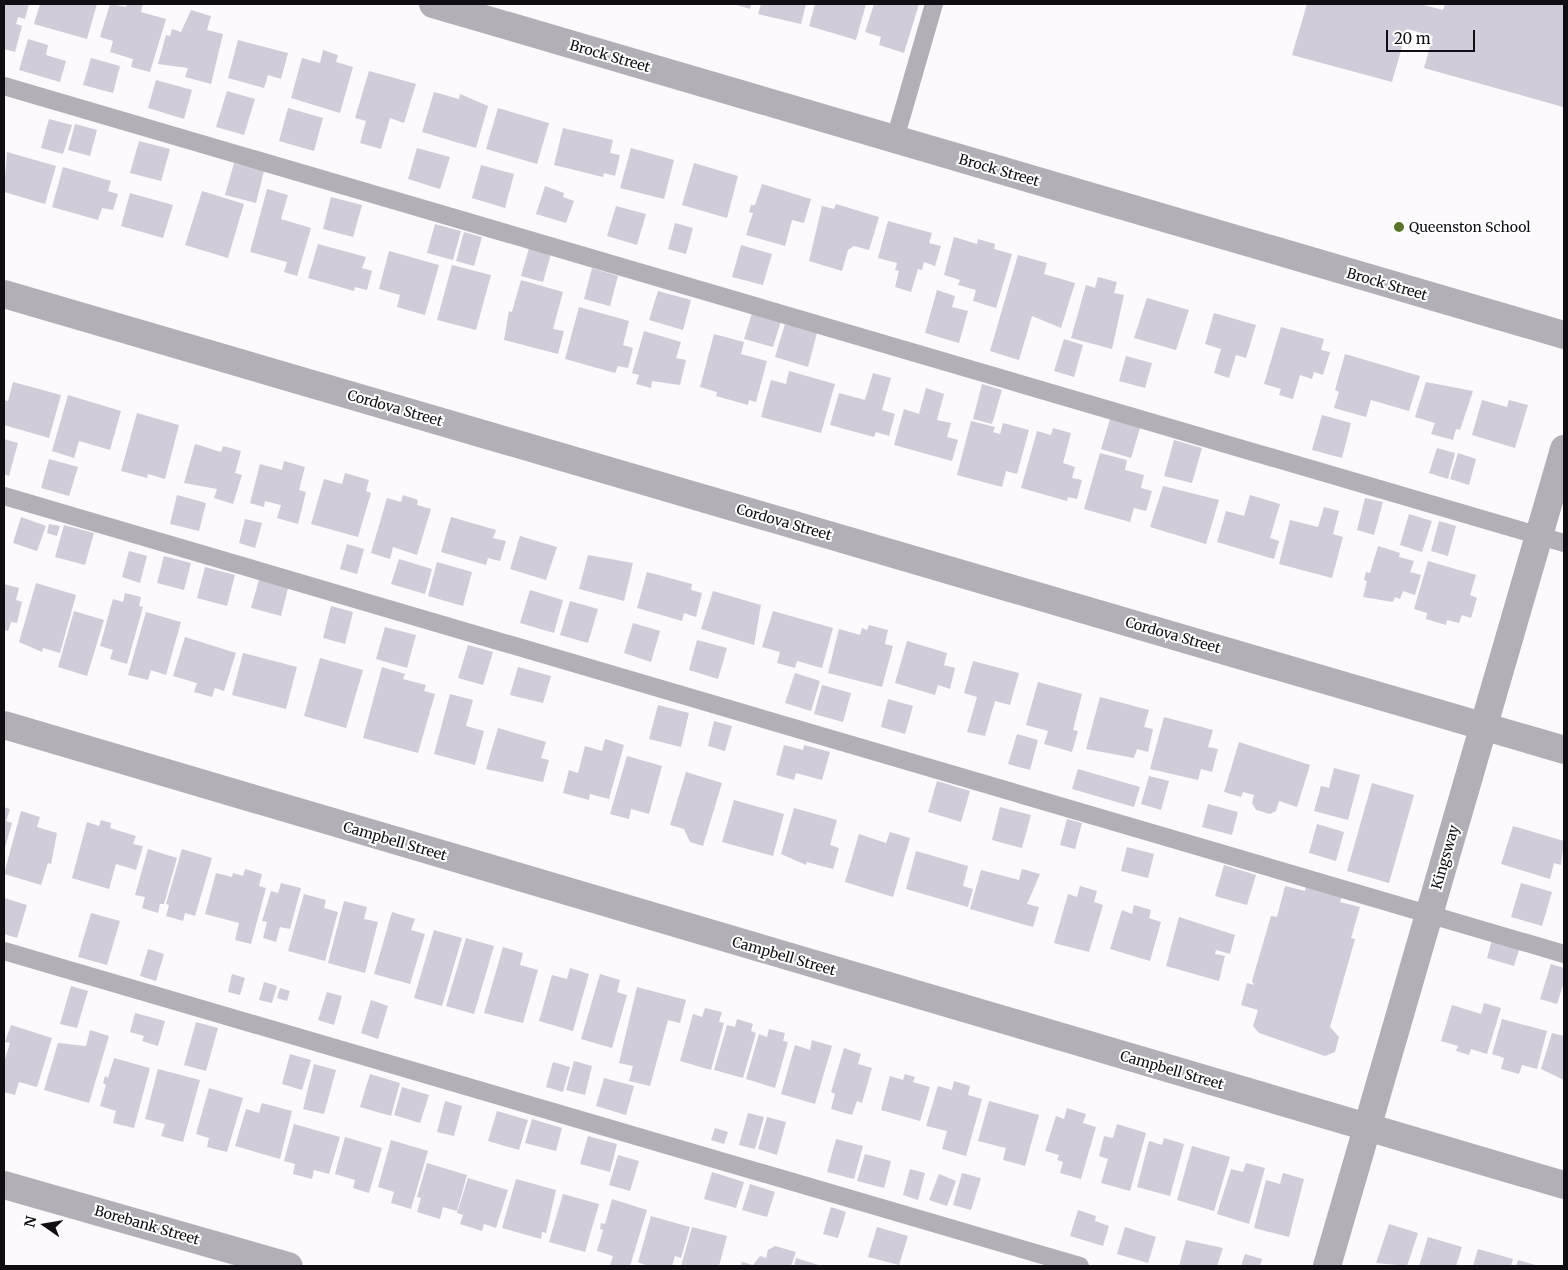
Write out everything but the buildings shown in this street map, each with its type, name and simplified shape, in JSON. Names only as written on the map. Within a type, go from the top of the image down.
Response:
[{"type":"street","name":"Brock Street","points":[[433,4],[1564,336]]},
{"type":"street","name":"Cordova Street","points":[[4,294],[1564,750]]},
{"type":"street","name":"Kingsway","points":[[1327,1266],[1369,1129],[1483,726],[1552,539],[1564,449]]},
{"type":"street","name":"Campbell Street","points":[[4,725],[1564,1185]]},
{"type":"street","name":"Borebank Street","points":[[4,1185],[289,1266]]},
{"type":"lane","points":[[895,139],[934,4]]},
{"type":"lane","points":[[4,86],[1552,539]]},
{"type":"lane","points":[[4,496],[1564,954]]},
{"type":"lane","points":[[4,952],[1080,1266]]},
{"type":"place","name":"Queenston School","points":[[1399,227]]}]
